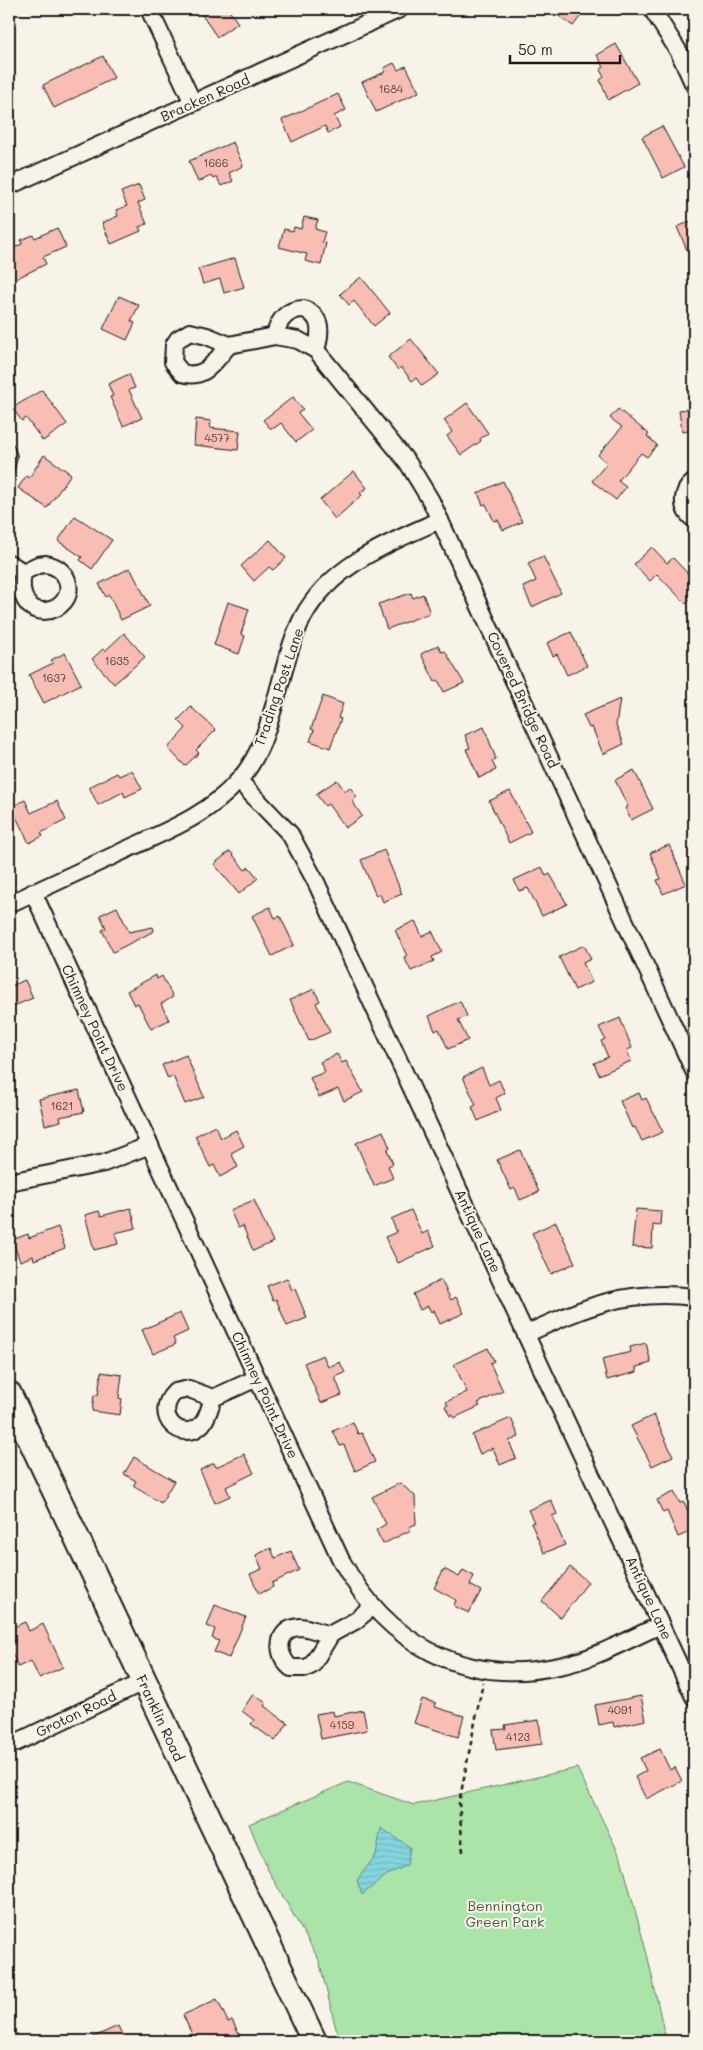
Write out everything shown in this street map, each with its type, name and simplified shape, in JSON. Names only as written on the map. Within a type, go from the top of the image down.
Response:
[{"type":"street","points":[[149,9],[192,103]]},
{"type":"street","name":"Bracken Road","points":[[9,186],[400,9]]},
{"type":"street","points":[[652,9],[674,45],[694,85]]},
{"type":"street","points":[[275,336],[282,318],[289,312],[304,309],[316,316],[319,322],[319,339],[316,350]]},
{"type":"street","name":"Covered Bridge Road","points":[[230,345],[275,336],[298,340],[316,350],[420,478],[694,1071]]},
{"type":"street","points":[[694,482],[686,490],[684,497],[687,513],[694,519]]},
{"type":"street","name":"Trading Post Lane","points":[[9,904],[200,814],[239,781],[262,743],[294,640],[303,617],[316,598],[329,582],[358,560],[440,520]]},
{"type":"street","points":[[9,564],[23,572]]},
{"type":"street","name":"Antique Lane","points":[[239,781],[290,834],[302,854],[694,1696]]},
{"type":"street","name":"Chimney Point Drive","points":[[32,892],[341,1560],[373,1606],[401,1634],[422,1648],[442,1657],[486,1669],[526,1671],[580,1661],[661,1624]]},
{"type":"street","points":[[9,1182],[104,1164],[150,1145]]},
{"type":"street","points":[[526,1334],[578,1310],[619,1298],[647,1295],[694,1297]]},
{"type":"street","points":[[213,1398],[257,1378]]},
{"type":"street","name":"Franklin Road","points":[[9,1394],[143,1682],[314,2041]]},
{"type":"street","points":[[331,1634],[355,1621],[373,1606]]},
{"type":"street","name":"Groton Road","points":[[9,1746],[143,1682]]},
{"type":"lane","points":[[9,448],[12,457],[9,469]]},
{"type":"path","points":[[463,1852],[459,1803],[486,1669]]},
{"type":"green space","name":"Bennington Green Park","points":[[577,1768],[621,1858],[648,1958],[666,2041],[343,2041],[336,2029],[319,1960],[268,1870],[249,1824],[348,1782],[414,1805]]},
{"type":"water","points":[[381,1828],[410,1847],[407,1865],[387,1875],[362,1895],[357,1880],[376,1855]]},
{"type":"building","points":[[198,9],[228,9],[238,23],[217,37]]},
{"type":"building","points":[[549,9],[586,9],[573,26]]},
{"type":"building","points":[[616,44],[638,83],[608,100],[600,80],[604,77],[600,70],[604,67],[597,55]]},
{"type":"building","points":[[103,56],[114,78],[54,108],[43,85]]},
{"type":"building","points":[[394,63],[398,70],[406,66],[419,92],[376,112],[362,82],[385,72],[384,68]]},
{"type":"building","points":[[338,94],[346,110],[334,116],[340,127],[328,133],[325,126],[292,142],[282,120]]},
{"type":"building","points":[[662,126],[684,167],[663,178],[642,137]]},
{"type":"building","points":[[233,142],[243,166],[229,173],[233,181],[221,186],[217,177],[213,179],[211,176],[198,182],[189,161]]},
{"type":"building","points":[[139,185],[145,200],[138,203],[147,224],[139,227],[141,231],[111,244],[102,223],[118,216],[116,210],[127,206],[121,192]]},
{"type":"building","points":[[304,217],[318,220],[315,229],[325,232],[322,242],[326,243],[321,265],[305,261],[307,254],[279,247],[284,229],[293,231],[294,227],[301,229]]},
{"type":"building","points":[[694,220],[694,266],[677,227]]},
{"type":"building","points":[[57,228],[66,247],[43,257],[46,264],[9,282],[9,250],[22,244],[21,240],[33,235],[35,238]]},
{"type":"building","points":[[235,258],[244,287],[224,293],[220,279],[203,284],[198,269]]},
{"type":"building","points":[[361,277],[390,313],[374,326],[354,301],[349,305],[340,294]]},
{"type":"building","points":[[119,296],[139,305],[131,321],[135,323],[127,340],[103,329]]},
{"type":"building","points":[[411,339],[439,374],[422,386],[416,378],[412,381],[401,367],[398,370],[388,357]]},
{"type":"building","points":[[129,374],[135,388],[129,390],[142,418],[123,426],[110,397],[113,396],[108,384]]},
{"type":"building","points":[[42,390],[67,424],[43,441],[26,418],[22,421],[12,408]]},
{"type":"building","points":[[293,397],[303,410],[298,413],[312,430],[296,442],[281,423],[274,428],[270,428],[263,420]]},
{"type":"building","points":[[467,403],[488,433],[480,439],[481,441],[461,455],[447,436],[452,432],[444,420]]},
{"type":"building","points":[[694,408],[694,430],[682,432],[679,410]]},
{"type":"building","points":[[618,409],[649,434],[647,436],[657,445],[647,457],[641,453],[618,481],[626,487],[616,500],[592,481],[607,463],[598,455],[622,427],[610,418]]},
{"type":"building","points":[[196,419],[211,421],[210,428],[240,431],[238,450],[194,445]]},
{"type":"building","points":[[44,455],[71,474],[47,508],[18,488],[26,476],[29,478]]},
{"type":"building","points":[[354,471],[367,488],[360,493],[362,495],[335,519],[320,500]]},
{"type":"building","points":[[503,481],[522,522],[503,530],[498,520],[494,521],[486,504],[483,505],[478,493]]},
{"type":"building","points":[[75,516],[112,540],[92,569],[80,560],[82,557],[58,541]]},
{"type":"building","points":[[270,540],[286,558],[273,570],[269,567],[254,581],[241,566]]},
{"type":"building","points":[[652,547],[667,563],[673,558],[694,580],[694,595],[686,604],[657,574],[650,581],[634,564]]},
{"type":"building","points":[[543,556],[561,593],[532,607],[523,587],[536,581],[528,563]]},
{"type":"building","points":[[130,568],[150,606],[121,620],[109,595],[106,597],[99,584]]},
{"type":"building","points":[[411,593],[413,598],[423,594],[430,613],[387,629],[378,604]]},
{"type":"building","points":[[228,602],[249,609],[241,634],[245,636],[239,654],[214,645]]},
{"type":"building","points":[[571,632],[587,666],[567,675],[557,654],[553,656],[547,643]]},
{"type":"building","points":[[124,633],[145,657],[114,684],[92,659],[103,649],[105,651]]},
{"type":"building","points":[[438,645],[442,652],[445,651],[464,683],[444,692],[438,680],[435,682],[421,654]]},
{"type":"building","points":[[65,653],[81,684],[44,703],[29,675],[53,663],[51,660]]},
{"type":"building","points":[[323,696],[343,704],[338,718],[341,719],[330,748],[310,741],[314,730],[311,729]]},
{"type":"building","points":[[620,699],[616,725],[624,744],[603,754],[592,727],[589,728],[583,715]]},
{"type":"building","points":[[191,707],[216,730],[196,750],[199,753],[185,766],[168,748],[186,728],[178,720]]},
{"type":"building","points":[[484,727],[496,759],[492,761],[496,770],[479,778],[466,749],[470,748],[465,735]]},
{"type":"building","points":[[132,770],[142,789],[125,797],[123,792],[98,805],[89,787],[117,773],[119,776]]},
{"type":"building","points":[[634,770],[653,809],[631,820],[625,808],[628,807],[615,780]]},
{"type":"building","points":[[337,780],[345,791],[350,787],[357,797],[352,801],[362,816],[345,828],[328,804],[325,806],[316,794]]},
{"type":"building","points":[[510,791],[531,832],[509,843],[489,801]]},
{"type":"building","points":[[25,800],[31,813],[57,801],[66,820],[41,833],[43,836],[29,843],[11,807]]},
{"type":"building","points":[[669,845],[686,884],[663,894],[657,880],[661,879],[650,853]]},
{"type":"building","points":[[384,850],[402,894],[383,902],[380,894],[376,896],[361,860]]},
{"type":"building","points":[[230,851],[245,870],[249,867],[258,878],[239,894],[214,864]]},
{"type":"building","points":[[542,867],[546,876],[550,874],[567,904],[542,916],[528,888],[519,891],[514,880]]},
{"type":"building","points":[[117,907],[129,932],[153,927],[154,931],[113,952],[102,930],[106,928],[100,915]]},
{"type":"building","points":[[270,907],[275,918],[280,916],[294,945],[272,956],[252,916]]},
{"type":"building","points":[[415,921],[422,936],[432,931],[442,952],[432,957],[434,961],[411,971],[404,957],[407,956],[395,930]]},
{"type":"building","points":[[584,945],[591,959],[583,963],[592,982],[575,990],[559,957]]},
{"type":"building","points":[[156,975],[157,979],[162,976],[173,997],[161,1004],[169,1020],[151,1029],[138,1003],[134,1005],[127,991]]},
{"type":"building","points":[[25,980],[33,998],[9,1008],[9,987]]},
{"type":"building","points":[[314,989],[320,1001],[316,1003],[330,1032],[309,1041],[290,1000]]},
{"type":"building","points":[[460,1001],[467,1016],[458,1020],[468,1040],[448,1049],[439,1029],[435,1031],[429,1016]]},
{"type":"building","points":[[620,1018],[632,1048],[627,1050],[631,1061],[599,1075],[594,1063],[608,1057],[601,1041],[605,1039],[599,1027]]},
{"type":"building","points":[[337,1054],[342,1063],[346,1061],[363,1092],[344,1101],[338,1089],[319,1097],[310,1078],[325,1072],[320,1062]]},
{"type":"building","points":[[186,1055],[204,1097],[185,1104],[173,1076],[168,1079],[162,1065]]},
{"type":"building","points":[[482,1068],[489,1085],[499,1080],[505,1093],[496,1098],[501,1110],[478,1121],[472,1107],[476,1105],[463,1077]]},
{"type":"building","points":[[79,1090],[84,1112],[60,1117],[61,1121],[45,1125],[39,1099]]},
{"type":"building","points":[[639,1093],[642,1100],[646,1098],[663,1132],[642,1141],[635,1127],[632,1128],[620,1101]]},
{"type":"building","points":[[215,1126],[221,1138],[236,1130],[244,1146],[231,1153],[238,1167],[220,1177],[214,1165],[210,1167],[195,1136]]},
{"type":"building","points":[[383,1131],[390,1148],[387,1150],[393,1164],[388,1166],[393,1178],[374,1186],[356,1143]]},
{"type":"building","points":[[520,1150],[539,1192],[520,1200],[515,1188],[511,1190],[497,1160]]},
{"type":"building","points":[[254,1200],[273,1242],[253,1251],[243,1226],[238,1228],[230,1210]]},
{"type":"building","points":[[131,1208],[136,1228],[115,1233],[118,1244],[94,1250],[85,1215],[99,1211],[101,1216]]},
{"type":"building","points":[[636,1209],[661,1211],[660,1226],[653,1225],[652,1248],[632,1247]]},
{"type":"building","points":[[411,1210],[422,1234],[428,1231],[435,1246],[398,1263],[385,1237],[397,1232],[391,1219]]},
{"type":"building","points":[[556,1222],[575,1263],[551,1274],[532,1233]]},
{"type":"building","points":[[58,1227],[65,1248],[34,1260],[33,1256],[20,1261],[12,1240],[28,1234],[29,1238]]},
{"type":"building","points":[[287,1278],[292,1290],[295,1289],[307,1318],[287,1326],[276,1299],[273,1301],[267,1286]]},
{"type":"building","points":[[441,1280],[451,1300],[456,1297],[464,1313],[440,1324],[434,1310],[431,1312],[428,1306],[420,1310],[413,1294]]},
{"type":"building","points":[[180,1313],[188,1331],[173,1338],[176,1344],[153,1354],[142,1330]]},
{"type":"building","points":[[646,1343],[651,1363],[636,1367],[637,1372],[607,1380],[602,1359],[631,1352],[630,1347]]},
{"type":"building","points":[[488,1348],[494,1361],[490,1363],[503,1391],[478,1403],[480,1406],[454,1418],[453,1415],[450,1416],[445,1406],[448,1405],[446,1402],[467,1392],[454,1364]]},
{"type":"building","points":[[323,1355],[328,1367],[340,1362],[345,1373],[335,1377],[342,1395],[321,1403],[304,1363]]},
{"type":"building","points":[[101,1372],[122,1375],[119,1398],[122,1399],[120,1415],[92,1411],[94,1395],[98,1395]]},
{"type":"building","points":[[654,1415],[673,1456],[652,1466],[631,1426]]},
{"type":"building","points":[[511,1418],[519,1437],[509,1441],[516,1458],[500,1465],[493,1448],[480,1454],[472,1435]]},
{"type":"building","points":[[353,1422],[358,1434],[362,1433],[375,1462],[355,1471],[344,1445],[340,1446],[333,1431]]},
{"type":"building","points":[[244,1454],[254,1473],[226,1487],[230,1496],[215,1503],[200,1470],[214,1463],[216,1467]]},
{"type":"building","points":[[134,1457],[174,1481],[161,1503],[133,1486],[136,1481],[124,1474]]},
{"type":"building","points":[[400,1483],[415,1496],[416,1524],[409,1527],[411,1530],[383,1544],[376,1530],[386,1524],[372,1497]]},
{"type":"building","points":[[674,1492],[680,1503],[684,1502],[694,1524],[694,1530],[678,1537],[667,1511],[663,1513],[657,1500]]},
{"type":"building","points":[[551,1500],[557,1514],[552,1516],[565,1545],[544,1553],[531,1523],[534,1522],[528,1510]]},
{"type":"building","points":[[271,1548],[275,1558],[291,1551],[299,1570],[272,1583],[273,1587],[259,1594],[250,1574],[262,1569],[256,1555]]},
{"type":"building","points":[[570,1567],[588,1582],[561,1618],[542,1601]]},
{"type":"building","points":[[444,1569],[459,1577],[463,1570],[474,1576],[470,1585],[481,1591],[469,1613],[454,1606],[456,1600],[434,1588]]},
{"type":"building","points":[[215,1605],[246,1617],[229,1658],[214,1652],[219,1641],[212,1638],[215,1629],[207,1626]]},
{"type":"building","points":[[25,1622],[29,1631],[43,1624],[63,1667],[39,1678],[31,1661],[18,1667],[9,1647],[15,1644],[9,1629]]},
{"type":"building","points":[[253,1694],[266,1703],[264,1706],[288,1723],[275,1741],[251,1724],[254,1720],[242,1711]]},
{"type":"building","points":[[641,1696],[646,1720],[614,1727],[613,1722],[599,1725],[595,1705]]},
{"type":"building","points":[[422,1699],[436,1703],[435,1707],[464,1716],[458,1737],[414,1723]]},
{"type":"building","points":[[363,1710],[367,1730],[321,1739],[316,1714],[333,1711],[334,1716]]},
{"type":"building","points":[[539,1720],[542,1744],[496,1750],[493,1730],[506,1729],[505,1725]]},
{"type":"building","points":[[660,1749],[670,1770],[675,1767],[682,1781],[646,1799],[635,1777],[646,1771],[640,1758]]},
{"type":"building","points":[[217,1999],[228,2022],[232,2020],[242,2041],[195,2041],[183,2015]]},
{"type":"building","points":[[118,2026],[125,2041],[85,2041]]}]
